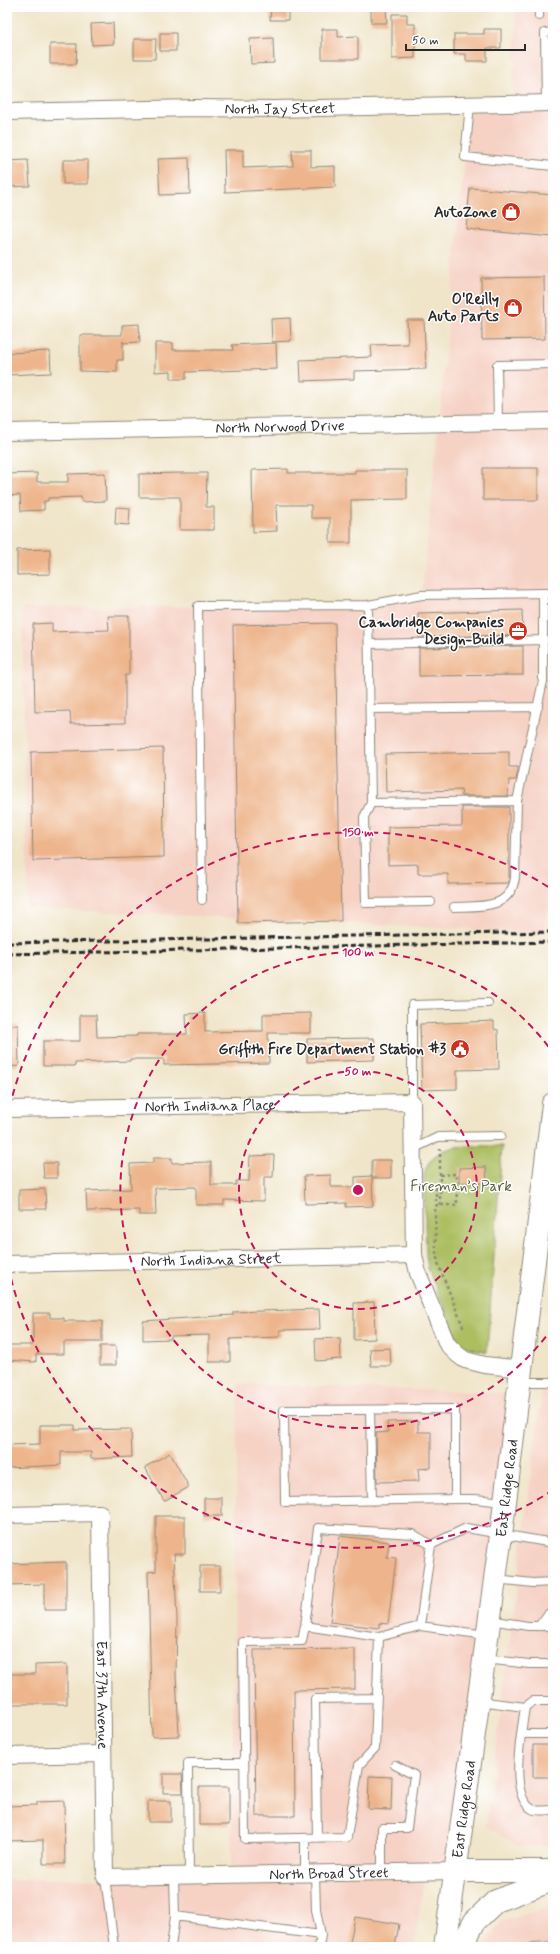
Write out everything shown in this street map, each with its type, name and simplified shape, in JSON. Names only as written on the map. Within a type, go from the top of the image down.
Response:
[{"type":"main road","name":"East Ridge Road","points":[[445,1947],[544,1206],[550,1152],[552,1114]]},
{"type":"main road","name":"North Broad Street","points":[[456,1871],[553,1871]]},
{"type":"main road","points":[[461,1947],[474,1922],[496,1901],[553,1880]]},
{"type":"street","name":"North Jay Street","points":[[7,112],[549,103]]},
{"type":"street","name":"North Norwood Drive","points":[[7,432],[553,421]]},
{"type":"street","name":"North Indiana Place","points":[[7,1109],[412,1102]]},
{"type":"street","points":[[412,1102],[414,1255],[418,1273],[447,1344],[452,1349],[465,1360],[521,1375]]},
{"type":"street","name":"North Indiana Street","points":[[7,1264],[414,1255]]},
{"type":"street","name":"East 37th Avenue","points":[[7,1515],[100,1513],[105,1877]]},
{"type":"street","points":[[7,1756],[103,1754]]},
{"type":"street","name":"North Broad Street","points":[[105,1877],[456,1871]]},
{"type":"lane","points":[[539,7],[539,16]]},
{"type":"lane","points":[[549,103],[545,33],[553,32]]},
{"type":"lane","points":[[470,105],[465,157],[553,166]]},
{"type":"lane","points":[[498,423],[497,365],[553,364]]},
{"type":"lane","points":[[454,907],[494,905],[510,894],[514,886],[517,801],[538,707],[544,670],[543,593]]},
{"type":"lane","points":[[202,900],[198,606],[368,605],[422,594],[553,593]]},
{"type":"lane","points":[[368,605],[371,803],[364,817],[366,903],[431,902]]},
{"type":"lane","points":[[369,644],[544,640]]},
{"type":"lane","points":[[370,709],[538,707]]},
{"type":"lane","points":[[371,803],[517,801]]},
{"type":"lane","points":[[412,1102],[414,1075],[412,1005],[488,1003]]},
{"type":"lane","points":[[413,1149],[440,1137],[501,1136]]},
{"type":"lane","points":[[521,1375],[553,1382]]},
{"type":"lane","points":[[455,1499],[455,1409],[284,1410],[285,1502],[475,1499],[505,1502]]},
{"type":"lane","points":[[370,1410],[372,1501]]},
{"type":"lane","points":[[379,1637],[375,1748],[359,1765],[348,1837],[245,1839],[243,1642],[302,1641],[318,1528],[414,1534],[431,1544]]},
{"type":"lane","points":[[431,1544],[466,1528],[553,1544]]},
{"type":"lane","points":[[420,1626],[431,1544]]},
{"type":"lane","points":[[494,1578],[533,1583],[553,1582]]},
{"type":"lane","points":[[539,1626],[548,1614],[553,1614]]},
{"type":"lane","points":[[305,1626],[379,1637],[420,1626],[488,1628],[553,1626]]},
{"type":"lane","points":[[484,1659],[529,1664],[553,1664]]},
{"type":"lane","points":[[317,1838],[315,1699],[377,1698]]},
{"type":"lane","points":[[478,1701],[525,1707],[534,1701],[553,1701]]},
{"type":"lane","points":[[525,1707],[518,1774],[522,1795],[530,1808],[535,1810],[553,1810]]},
{"type":"lane","points":[[522,1734],[553,1734]]},
{"type":"lane","points":[[171,1947],[182,1876],[188,1764],[244,1762]]},
{"type":"lane","points":[[382,1873],[382,1828],[408,1828],[414,1775],[395,1766]]},
{"type":"lane","points":[[305,1838],[321,1935],[319,1947]]},
{"type":"lane","points":[[105,1877],[114,1947]]},
{"type":"lane","points":[[175,1916],[321,1935]]},
{"type":"lane","points":[[533,1947],[553,1946]]},
{"type":"path","points":[[440,1137],[440,1205]]},
{"type":"path","points":[[440,1175],[456,1174],[457,1205],[440,1205],[435,1207],[436,1254],[439,1266],[464,1329]]},
{"type":"path","points":[[436,1188],[436,1201]]},
{"type":"shaded area","points":[[517,7],[553,7],[553,855],[545,933],[28,908],[22,608],[368,605],[422,594],[470,105],[513,104]]},
{"type":"shaded area","points":[[553,1304],[553,1846],[517,1846],[486,1826]]},
{"type":"shaded area","points":[[238,1384],[514,1393],[451,1868],[231,1871]]},
{"type":"shaded area","points":[[425,1872],[414,1947],[7,1947],[7,1880]]},
{"type":"shaded area","points":[[553,1906],[553,1947],[481,1947],[500,1922]]},
{"type":"green space","name":"Fireman’s Park","points":[[467,1146],[502,1146],[487,1352],[466,1347],[459,1342],[428,1269],[426,1257],[424,1175],[428,1163],[435,1155],[444,1150]]},
{"type":"building","points":[[271,7],[288,7],[288,20],[270,20]]},
{"type":"building","points":[[371,7],[386,7],[387,23],[371,23]]},
{"type":"building","points":[[392,14],[407,14],[407,24],[415,24],[415,58],[392,59]]},
{"type":"building","points":[[113,23],[114,44],[92,45],[91,24]]},
{"type":"building","points":[[322,29],[338,29],[338,37],[358,36],[358,59],[322,59]]},
{"type":"building","points":[[484,29],[501,29],[501,48],[487,48],[487,61],[466,61],[466,54],[454,54],[454,34],[484,34]]},
{"type":"building","points":[[160,33],[176,33],[176,51],[160,51]]},
{"type":"building","points":[[273,38],[274,63],[251,64],[250,39]]},
{"type":"building","points":[[134,39],[156,39],[155,59],[134,59]]},
{"type":"building","points":[[50,44],[77,44],[76,64],[50,64]]},
{"type":"building","points":[[224,150],[243,150],[243,168],[293,166],[292,150],[311,150],[311,167],[335,166],[335,187],[225,192]]},
{"type":"building","points":[[189,158],[190,194],[160,195],[158,159]]},
{"type":"building","points":[[28,160],[30,186],[7,187],[7,161]]},
{"type":"building","points":[[63,160],[88,160],[88,184],[63,184]]},
{"type":"building","name":"AutoZone","points":[[470,188],[553,195],[553,237],[466,229]]},
{"type":"building","name":"O'Reilly Auto Parts","points":[[544,277],[545,339],[482,340],[481,278]]},
{"type":"building","points":[[290,318],[291,341],[272,342],[271,319]]},
{"type":"building","points":[[407,320],[424,320],[426,369],[354,371],[354,379],[301,381],[300,360],[372,357],[371,345],[408,344]]},
{"type":"building","points":[[139,324],[140,342],[123,343],[123,360],[117,360],[117,372],[80,371],[80,335],[122,335],[122,325]]},
{"type":"building","points":[[155,343],[173,343],[173,350],[233,350],[232,345],[276,343],[277,369],[186,372],[186,379],[171,379],[171,371],[155,372]]},
{"type":"building","points":[[50,351],[51,373],[7,375],[7,353]]},
{"type":"building","points":[[483,468],[538,468],[538,500],[483,500]]},
{"type":"building","points":[[288,469],[288,473],[355,473],[355,470],[407,470],[407,499],[351,500],[351,543],[330,543],[330,518],[311,518],[311,505],[276,505],[277,531],[253,532],[252,470]]},
{"type":"building","points":[[37,473],[37,482],[68,482],[68,474],[105,473],[106,501],[82,502],[81,497],[48,498],[48,501],[44,501],[44,510],[21,511],[20,495],[7,496],[7,474]]},
{"type":"building","points":[[207,473],[206,507],[214,507],[214,530],[180,530],[180,497],[139,497],[139,474]]},
{"type":"building","points":[[116,507],[130,508],[129,525],[115,524]]},
{"type":"building","points":[[50,549],[50,574],[17,575],[17,550]]},
{"type":"building","points":[[522,610],[523,635],[419,637],[418,613]]},
{"type":"building","points":[[108,616],[129,616],[129,675],[125,675],[125,723],[71,724],[70,711],[35,712],[33,624],[52,623],[52,632],[109,630]]},
{"type":"building","points":[[335,623],[341,921],[238,923],[233,625]]},
{"type":"building","points":[[523,646],[523,675],[419,676],[419,648]]},
{"type":"building","points":[[163,748],[164,857],[33,861],[31,752]]},
{"type":"building","points":[[509,752],[509,767],[518,767],[518,770],[516,780],[509,780],[508,796],[462,796],[461,790],[386,792],[385,754]]},
{"type":"building","points":[[462,807],[509,807],[508,883],[448,884],[448,874],[418,874],[418,864],[388,865],[388,827],[462,826]]},
{"type":"building","points":[[205,1013],[205,1032],[263,1031],[263,1014],[311,1013],[311,1033],[268,1033],[269,1063],[164,1065],[164,1059],[130,1059],[130,1061],[75,1063],[75,1066],[43,1066],[43,1041],[80,1041],[80,1015],[96,1015],[97,1037],[137,1036],[137,1034],[187,1034],[186,1014]]},
{"type":"building","name":"Griffith Fire Department Station #3","points":[[494,1021],[494,1029],[498,1030],[499,1069],[457,1070],[457,1089],[422,1090],[420,1024]]},
{"type":"building","points":[[7,1025],[18,1025],[19,1066],[7,1067]]},
{"type":"building","points":[[374,1038],[374,1060],[307,1062],[307,1039]]},
{"type":"building","points":[[274,1155],[273,1177],[264,1177],[264,1201],[224,1200],[224,1205],[196,1205],[196,1187],[155,1188],[156,1215],[139,1215],[139,1210],[87,1211],[86,1191],[131,1189],[130,1164],[153,1163],[153,1158],[172,1158],[172,1163],[211,1162],[211,1185],[236,1185],[236,1181],[249,1181],[250,1156]]},
{"type":"building","points":[[372,1160],[391,1160],[391,1178],[372,1178]]},
{"type":"building","points":[[43,1163],[57,1163],[57,1178],[44,1178]]},
{"type":"building","points":[[486,1167],[487,1183],[459,1183],[459,1168]]},
{"type":"building","points":[[331,1175],[331,1187],[355,1187],[355,1177],[372,1176],[373,1206],[346,1207],[346,1203],[305,1204],[304,1176]]},
{"type":"building","points":[[45,1189],[46,1209],[19,1209],[19,1190]]},
{"type":"building","points":[[374,1302],[375,1339],[354,1340],[354,1303]]},
{"type":"building","points":[[319,1309],[320,1329],[280,1330],[280,1337],[230,1339],[230,1362],[209,1362],[209,1335],[171,1336],[171,1339],[143,1340],[143,1321],[233,1315],[233,1312]]},
{"type":"building","points":[[33,1313],[50,1313],[50,1318],[64,1318],[64,1321],[102,1321],[102,1342],[64,1342],[64,1354],[36,1354],[36,1362],[7,1360],[7,1345],[33,1345]]},
{"type":"building","points":[[340,1338],[341,1359],[316,1361],[315,1339]]},
{"type":"building","points":[[100,1346],[116,1346],[116,1365],[100,1365]]},
{"type":"building","points":[[390,1348],[391,1366],[371,1366],[370,1349]]},
{"type":"building","points":[[418,1421],[418,1432],[431,1432],[431,1468],[418,1469],[419,1481],[377,1482],[376,1433],[388,1432],[387,1422]]},
{"type":"building","points":[[40,1425],[75,1425],[75,1430],[131,1429],[132,1457],[91,1459],[91,1452],[61,1452],[61,1465],[7,1468],[7,1445],[40,1444]]},
{"type":"building","points":[[170,1453],[189,1487],[164,1501],[145,1467]]},
{"type":"building","points":[[204,1498],[222,1498],[222,1516],[204,1516]]},
{"type":"building","points":[[156,1516],[185,1516],[185,1554],[174,1554],[177,1620],[176,1675],[179,1736],[152,1737],[148,1572],[156,1571]]},
{"type":"building","points":[[340,1536],[389,1542],[387,1557],[396,1558],[388,1624],[379,1623],[379,1628],[330,1622]]},
{"type":"building","points":[[66,1562],[66,1610],[44,1610],[44,1584],[7,1585],[7,1564]]},
{"type":"building","points":[[200,1566],[220,1566],[220,1591],[200,1591]]},
{"type":"building","points":[[355,1649],[355,1689],[294,1690],[295,1816],[256,1816],[254,1650]]},
{"type":"building","points":[[67,1664],[67,1704],[7,1704],[7,1680],[11,1680],[11,1674],[35,1674],[35,1665]]},
{"type":"building","points":[[533,1745],[553,1745],[553,1777],[533,1777]]},
{"type":"building","points":[[163,1774],[182,1774],[183,1793],[163,1793]]},
{"type":"building","points":[[369,1776],[392,1777],[391,1810],[368,1809]]},
{"type":"building","points":[[199,1787],[229,1787],[229,1825],[199,1825]]},
{"type":"building","points":[[64,1801],[65,1864],[43,1864],[43,1840],[7,1841],[7,1806],[37,1805],[37,1802]]},
{"type":"building","points":[[148,1801],[171,1801],[171,1822],[148,1822]]},
{"type":"building","points":[[355,1917],[399,1924],[395,1947],[349,1947]]},
{"type":"railway","points":[[7,943],[553,932]]},
{"type":"railway","points":[[7,954],[553,942]]},
{"type":"place","name":"AutoZone","points":[[511,212]]},
{"type":"place","name":"O'Reilly Auto Parts","points":[[513,308]]},
{"type":"place","name":"Cambridge Companies Design-Build","points":[[518,631]]},
{"type":"place","name":"Griffith Fire Department Station #3","points":[[460,1049]]}]
